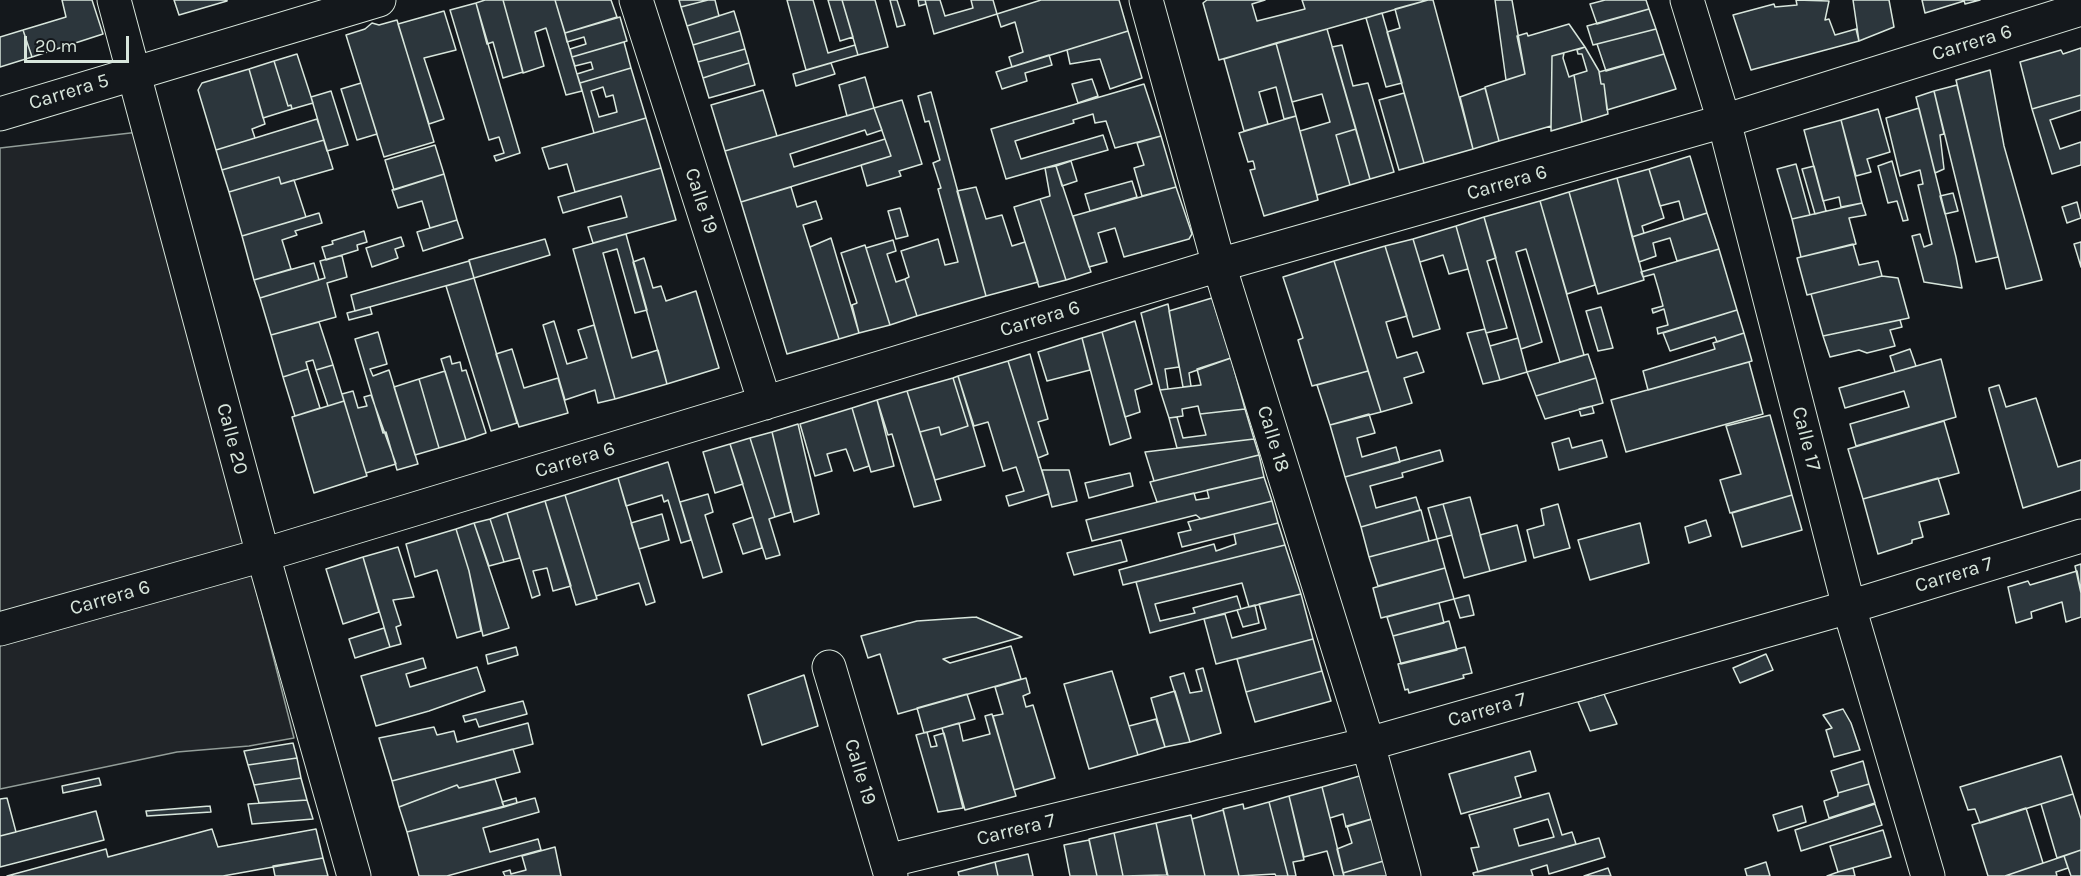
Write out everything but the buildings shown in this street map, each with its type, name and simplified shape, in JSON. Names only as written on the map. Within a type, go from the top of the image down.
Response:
[{"type":"street","name":"Calle 20","points":[[114,0],[263,555],[354,876]]},
{"type":"street","name":"Carrera 5","points":[[0,114],[379,0]]},
{"type":"street","name":"Calle 19","points":[[636,0],[765,403]]},
{"type":"street","name":"Calle 18","points":[[1146,0],[1219,264],[1368,744],[1404,876]]},
{"type":"street","name":"Calle 17","points":[[1687,0],[1724,121],[1849,607],[1928,876]]},
{"type":"street","name":"Carrera 6","points":[[0,629],[263,555],[1219,264],[1724,121],[2081,9]]},
{"type":"street","name":"Carrera 7","points":[[889,868],[1368,744],[1849,607],[2081,536]]},
{"type":"street","name":"Calle 19","points":[[829,668],[889,868]]},
{"type":"shaded area","points":[[139,132],[294,738],[249,746],[177,752],[0,789],[0,148]]}]
